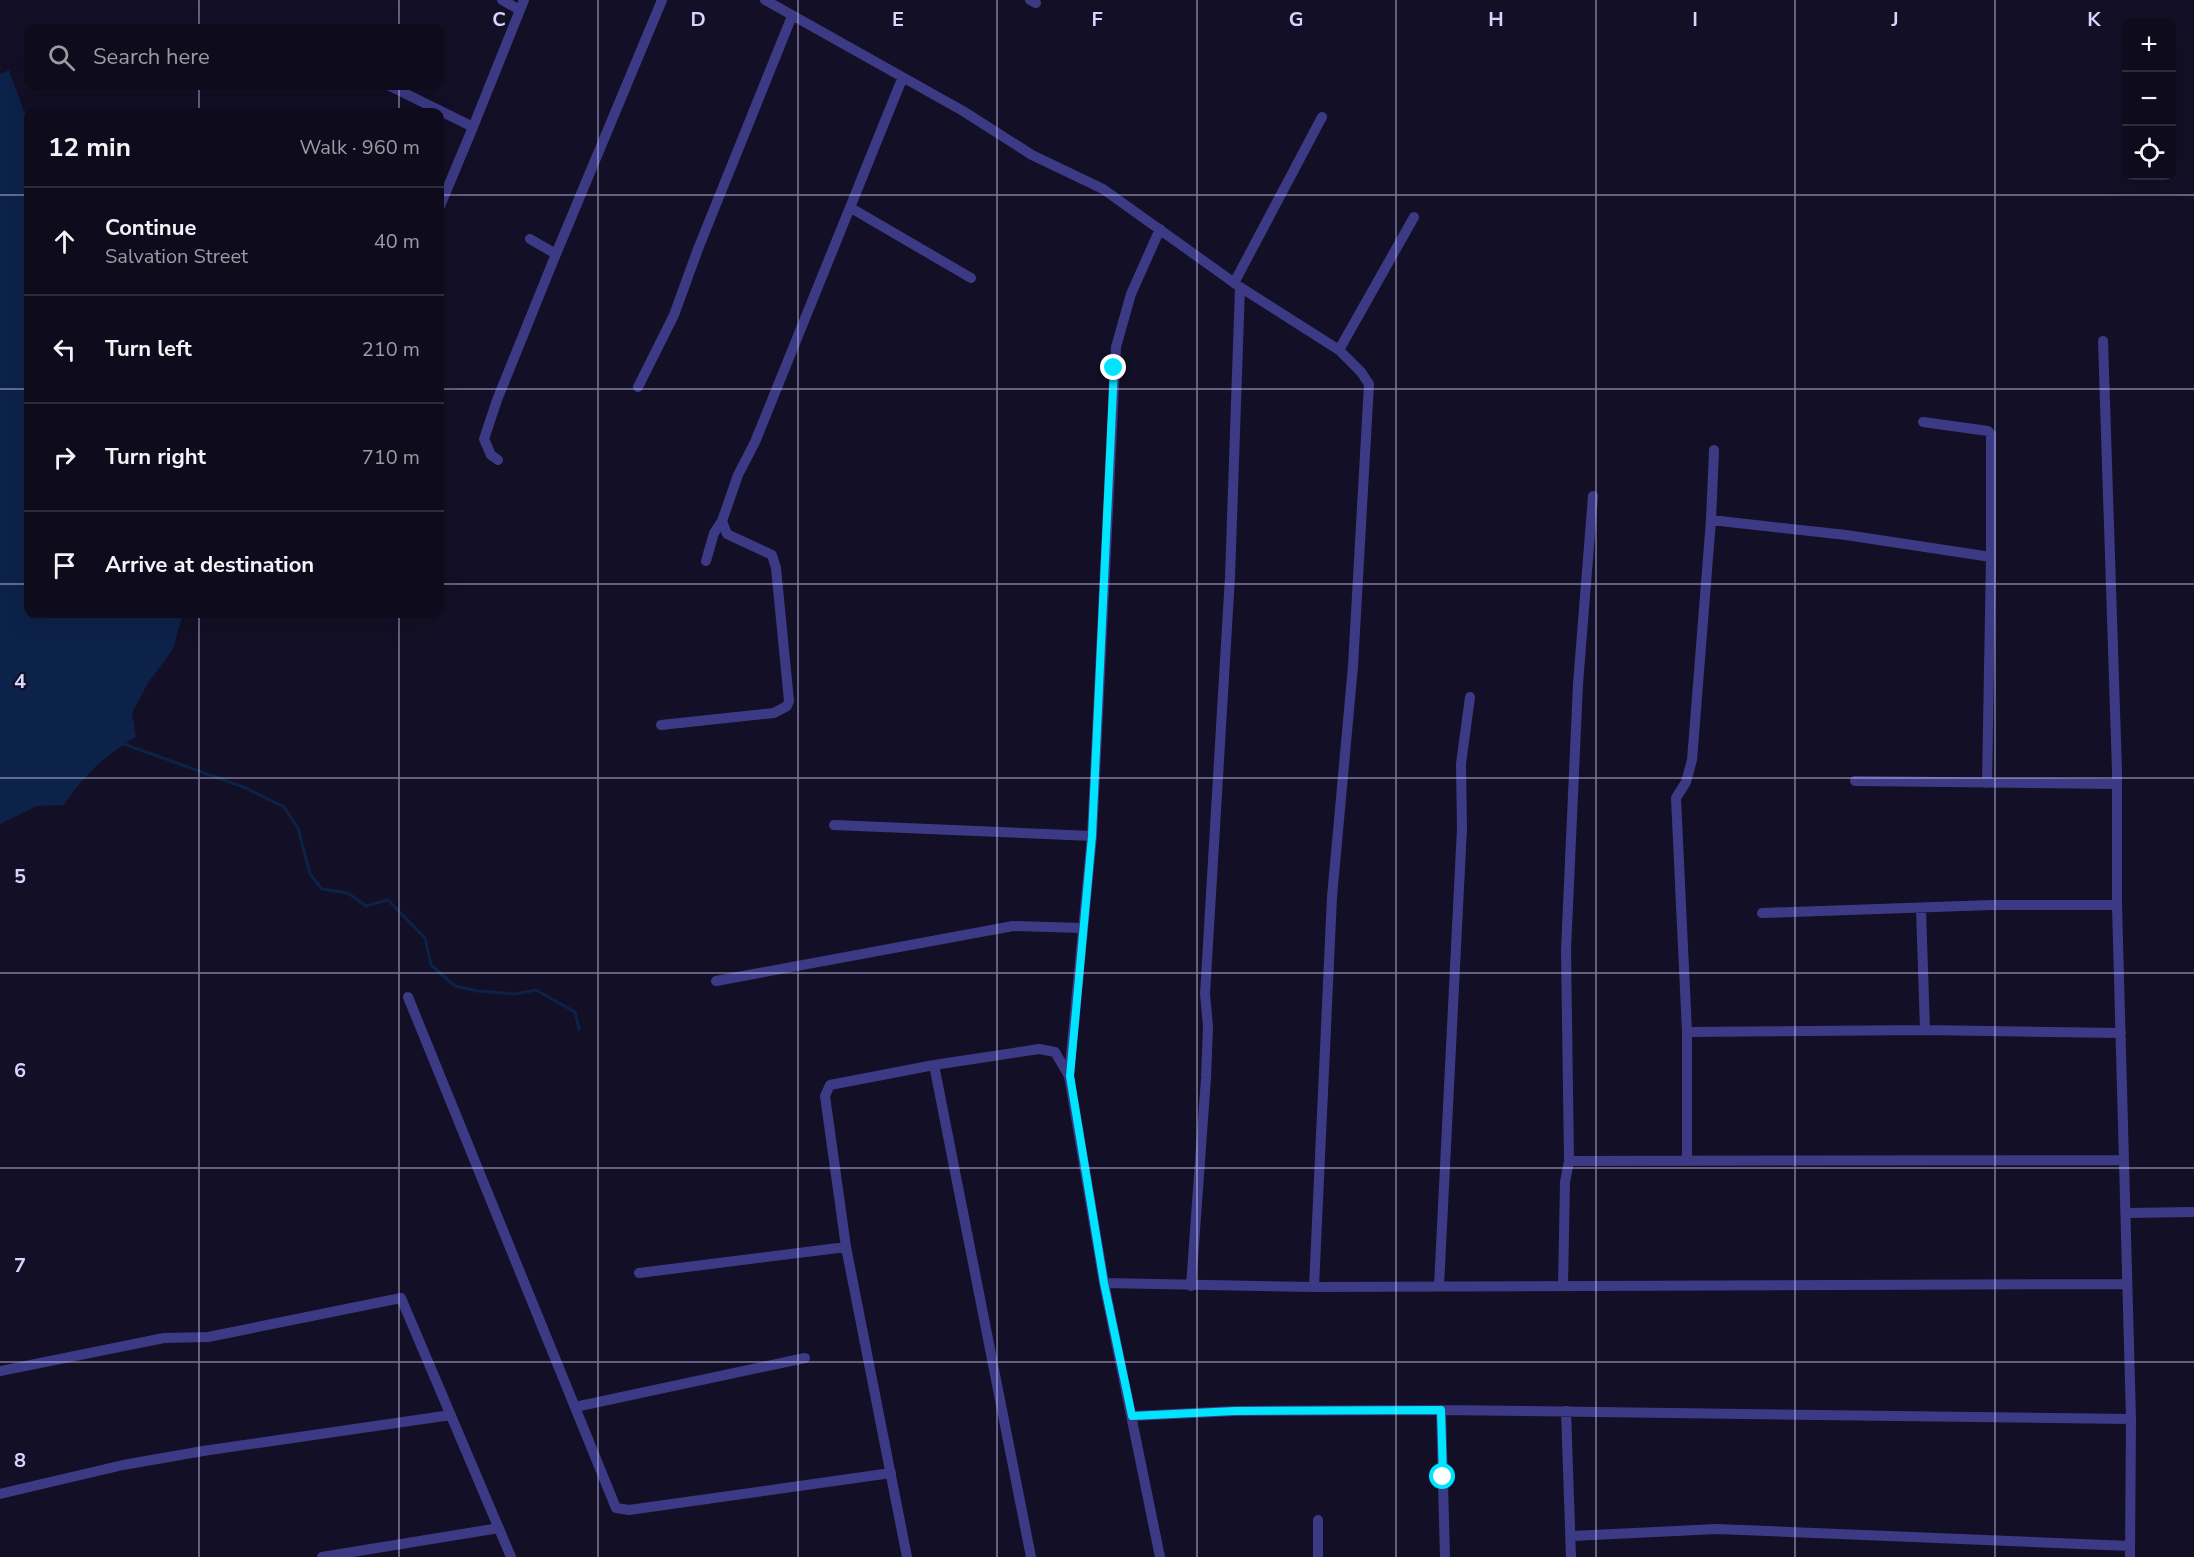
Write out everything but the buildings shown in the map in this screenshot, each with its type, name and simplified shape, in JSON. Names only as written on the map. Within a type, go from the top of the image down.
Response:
[{"type":"street","points":[[444,196],[522,5],[502,0]]},
{"type":"street","points":[[498,460],[491,455],[484,439],[497,400],[662,0]]},
{"type":"street","points":[[765,0],[902,79],[963,111],[1032,155],[1102,189],[1237,285],[1339,350],[1361,372],[1369,384],[1353,666],[1332,897],[1314,1287]]},
{"type":"street","points":[[638,387],[674,315],[698,249],[792,16]]},
{"type":"street","points":[[706,561],[714,533],[722,521],[738,475],[851,208],[902,79]]},
{"type":"street","points":[[398,90],[435,108]]},
{"type":"street","points":[[444,113],[473,127]]},
{"type":"street","points":[[1191,1286],[1206,1078],[1208,1026],[1205,994],[1230,577],[1237,285],[1322,117]]},
{"type":"street","points":[[851,208],[971,278]]},
{"type":"street","points":[[1339,350],[1414,217]]},
{"type":"street","points":[[1160,229],[1131,294],[1116,347],[1092,836],[1070,1076],[1104,1283],[1160,1557]]},
{"type":"street","points":[[530,239],[556,254]]},
{"type":"street","points":[[1572,1536],[1717,1529],[2130,1552],[2131,1419],[2117,905],[2117,784],[2103,341]]},
{"type":"street","points":[[1923,423],[1988,431],[1991,434],[1987,783]]},
{"type":"street","points":[[1688,1161],[1687,1032],[1676,798],[1686,782],[1692,760],[1711,520],[1714,450]]},
{"type":"street","points":[[1563,1286],[1566,1182],[1569,1161],[1566,950],[1578,684],[1593,496]]},
{"type":"street","points":[[1711,520],[1846,535],[1991,556]]},
{"type":"street","points":[[660,725],[774,713],[787,706],[789,701],[776,568],[772,555],[727,534],[722,521]]},
{"type":"street","points":[[1439,1286],[1461,851],[1461,764],[1470,697]]},
{"type":"street","points":[[1855,782],[2117,784]]},
{"type":"street","points":[[834,825],[1092,836]]},
{"type":"street","points":[[1762,913],[1992,905],[2117,905]]},
{"type":"street","points":[[1921,909],[1925,1030]]},
{"type":"street","points":[[716,981],[1013,926],[1082,928]]},
{"type":"street","points":[[408,997],[616,1508],[623,1510],[891,1473]]},
{"type":"street","points":[[1687,1032],[1925,1030],[2121,1033]]},
{"type":"street","points":[[907,1557],[846,1247],[825,1096],[830,1085],[934,1065],[1039,1049],[1054,1052],[1070,1076]]},
{"type":"street","points":[[934,1065],[1031,1557]]},
{"type":"street","points":[[1569,1161],[2124,1160]]},
{"type":"street","points":[[2126,1213],[2194,1212]]},
{"type":"street","points":[[639,1273],[846,1247]]},
{"type":"street","points":[[1104,1283],[1314,1287],[2127,1284]]},
{"type":"street","points":[[0,1371],[164,1338],[208,1337],[401,1298],[511,1557]]},
{"type":"street","points":[[575,1407],[805,1358]]},
{"type":"street","points":[[1132,1416],[1235,1411],[1441,1410],[2131,1419]]},
{"type":"street","points":[[1441,1410],[1445,1557]]},
{"type":"street","points":[[1566,1411],[1571,1557]]},
{"type":"street","points":[[0,1494],[146,1461],[451,1415]]},
{"type":"street","points":[[1318,1520],[1318,1557]]},
{"type":"street","points":[[322,1557],[499,1528]]},
{"type":"water","points":[[9,70],[24,111],[24,618],[182,618],[173,649],[148,683],[132,713],[136,737],[96,766],[64,805],[37,806],[0,824],[0,74]]},
{"type":"waterway","points":[[121,743],[246,788],[284,807],[298,828],[310,874],[322,889],[348,893],[366,906],[388,900],[425,938],[431,965],[455,986],[477,991],[515,994],[536,990],[575,1012],[579,1029]]},
{"type":"route","points":[[1114,368],[1092,836],[1070,1076],[1104,1283],[1132,1416],[1235,1411],[1441,1410],[1443,1477]]}]
